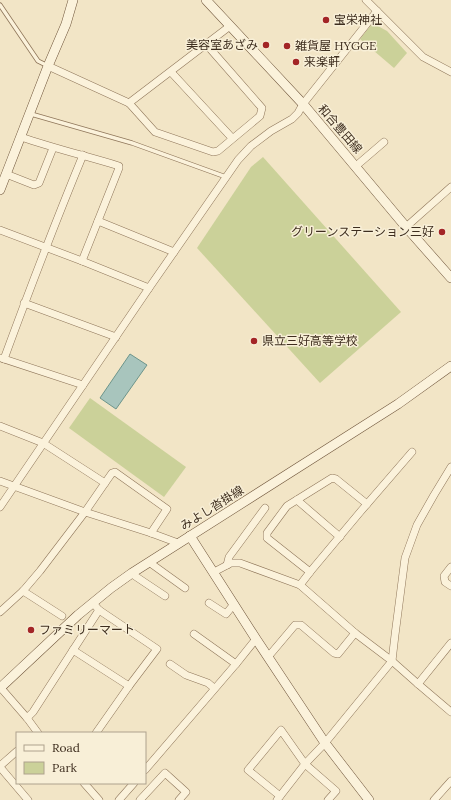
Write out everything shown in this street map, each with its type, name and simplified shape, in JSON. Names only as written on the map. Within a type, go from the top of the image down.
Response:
[{"type":"main road","points":[[0,190],[48,66],[66,24],[73,0]]},
{"type":"main road","name":"和合豊田線","points":[[206,0],[303,104],[406,227],[451,278]]},
{"type":"main road","name":"みよし沓掛線","points":[[0,688],[53,638],[96,606],[132,573],[392,409],[451,366]]},
{"type":"main road","points":[[190,536],[256,639],[325,742],[369,800]]},
{"type":"street","points":[[366,0],[423,57],[451,72]]},
{"type":"street","points":[[0,507],[238,160],[251,146],[271,131],[292,119],[298,113],[303,104],[377,11]]},
{"type":"street","points":[[129,103],[230,26]]},
{"type":"street","points":[[48,66],[129,103],[155,132],[213,152],[218,151],[260,116],[262,108],[206,44]]},
{"type":"street","points":[[171,72],[232,138]]},
{"type":"street","points":[[21,137],[53,148],[119,166],[120,168],[82,261]]},
{"type":"street","points":[[356,166],[384,142]]},
{"type":"street","points":[[6,174],[34,185],[39,183],[53,148]]},
{"type":"street","points":[[83,155],[2,359],[83,385]]},
{"type":"street","points":[[406,227],[451,187]]},
{"type":"street","points":[[98,221],[174,252]]},
{"type":"street","points":[[0,230],[149,288]]},
{"type":"street","points":[[24,303],[116,337]]},
{"type":"street","points":[[0,426],[43,443],[105,483]]},
{"type":"street","points":[[300,585],[412,452]]},
{"type":"street","points":[[328,800],[336,791],[306,764],[281,730],[248,770],[278,798],[306,764],[325,742],[392,661],[405,558],[417,525],[451,467]]},
{"type":"street","points":[[0,612],[23,591],[40,571],[85,512],[112,473],[115,472],[168,508],[152,533]]},
{"type":"street","points":[[310,572],[266,536],[287,506],[332,478],[336,479],[367,504]]},
{"type":"street","points":[[0,481],[85,512],[152,533],[178,543]]},
{"type":"street","points":[[297,500],[340,537]]},
{"type":"street","points":[[227,565],[229,557],[265,508]]},
{"type":"street","points":[[151,561],[152,565],[185,588]]},
{"type":"street","points":[[214,572],[235,562],[300,585],[355,633],[392,661],[451,712]]},
{"type":"street","points":[[451,567],[444,576],[445,582],[451,586]]},
{"type":"street","points":[[132,573],[165,596]]},
{"type":"street","points":[[23,591],[62,616]]},
{"type":"street","points":[[209,603],[226,614],[234,604]]},
{"type":"street","points":[[27,718],[74,650],[96,606],[157,649],[97,732]]},
{"type":"street","points":[[268,657],[295,625],[301,625],[336,654],[338,654],[355,633]]},
{"type":"street","points":[[194,634],[236,664]]},
{"type":"street","points":[[146,769],[256,639]]},
{"type":"street","points":[[418,684],[451,643]]},
{"type":"street","points":[[74,650],[129,686]]},
{"type":"street","points":[[170,664],[186,675],[208,683],[214,688]]},
{"type":"street","points":[[0,688],[27,718],[36,732]]},
{"type":"street","points":[[16,752],[0,767],[28,800]]},
{"type":"street","points":[[140,800],[165,773],[186,792],[179,800]]},
{"type":"street","points":[[434,800],[451,781]]},
{"type":"street","points":[[85,784],[100,800]]},
{"type":"street","points":[[119,800],[133,784]]},
{"type":"lane","points":[[0,5],[38,61],[48,66]]},
{"type":"lane","points":[[30,114],[132,143],[226,177]]},
{"type":"green space","points":[[372,24],[387,31],[407,53],[394,68],[360,39]]},
{"type":"green space","points":[[263,157],[401,312],[320,383],[197,248],[251,167]]},
{"type":"green space","points":[[90,398],[186,467],[164,497],[69,428]]},
{"type":"water","points":[[130,354],[147,365],[116,409],[100,398]]},
{"type":"place","name":"宝栄神社","points":[[326,20]]},
{"type":"place","name":"美容室あざみ","points":[[266,45]]},
{"type":"place","name":"雑貨屋 HYGGE","points":[[287,46]]},
{"type":"place","name":"来楽軒","points":[[296,62]]},
{"type":"place","name":"グリーンステーション三好","points":[[442,232]]},
{"type":"place","name":"県立三好高等学校","points":[[254,341]]},
{"type":"place","name":"ファミリーマート","points":[[31,630]]}]
